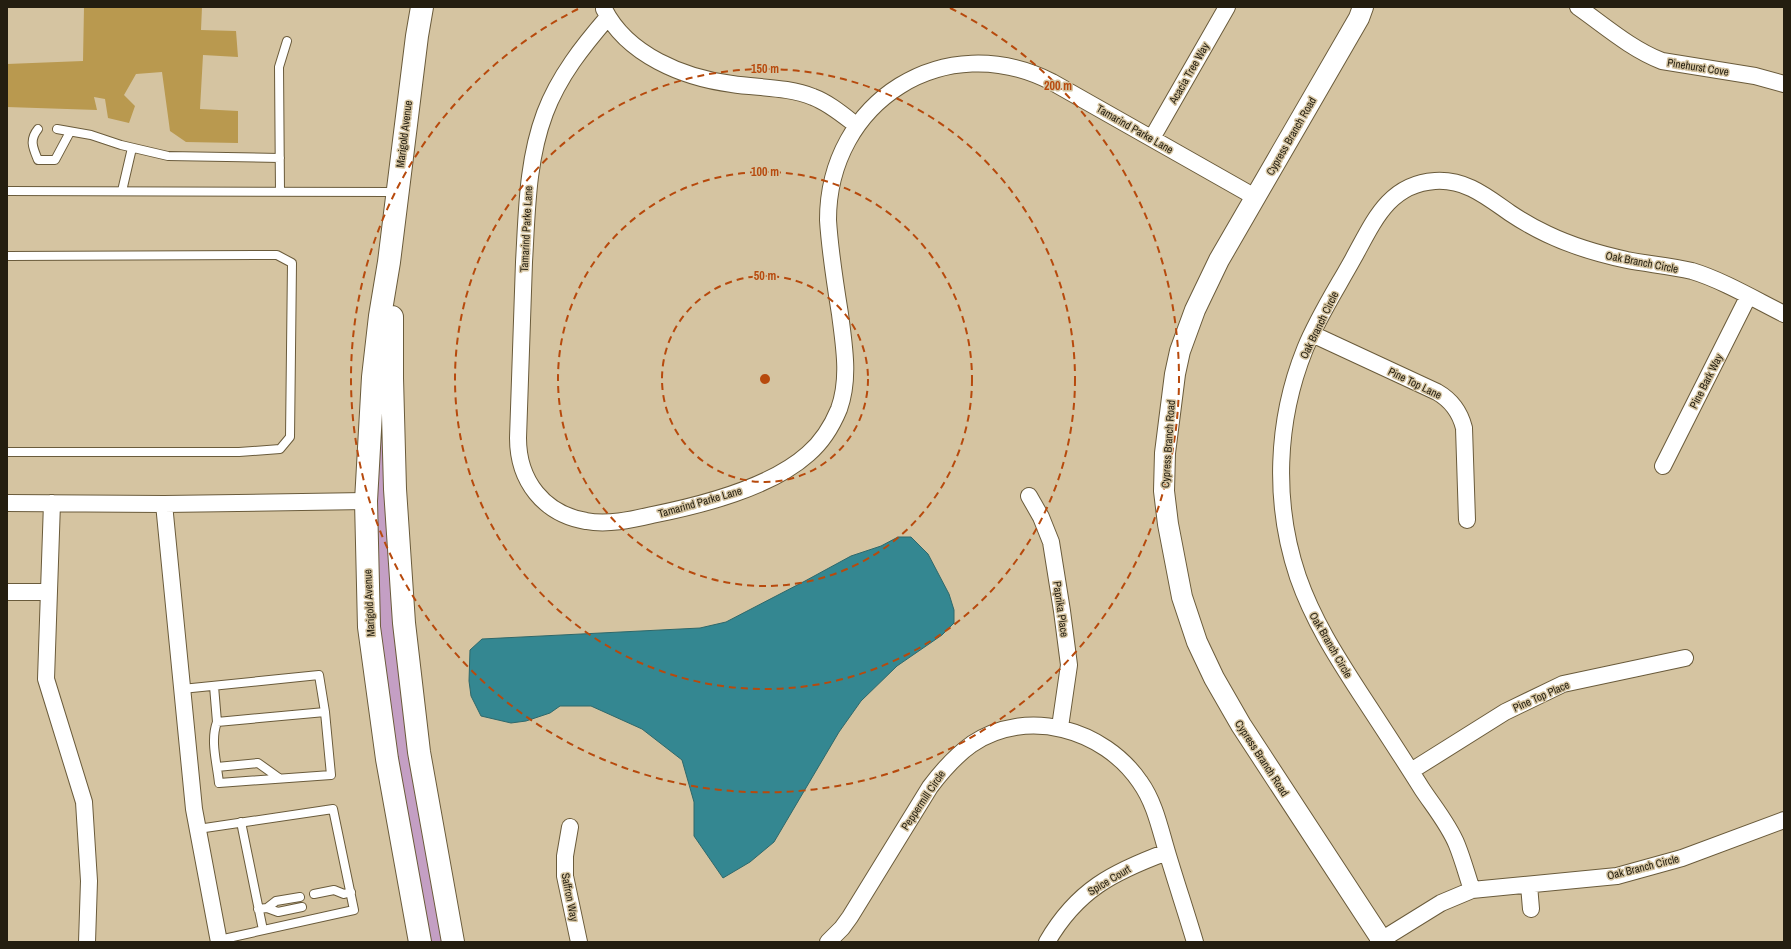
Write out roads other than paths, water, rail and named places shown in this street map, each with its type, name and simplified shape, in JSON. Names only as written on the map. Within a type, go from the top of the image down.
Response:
[{"type":"main road","name":"Marigold Avenue","points":[[420,942],[387,759],[369,627],[366,501],[373,377],[422,7]]},
{"type":"main road","name":"Marigold Avenue","points":[[389,262],[392,323],[395,489],[404,623],[419,752],[453,942]]},
{"type":"street","name":"Acacia Tree Way","points":[[1152,138],[1227,7]]},
{"type":"street","name":"Cypress Branch Road","points":[[1363,7],[1359,18],[1209,278],[1195,310],[1180,351],[1172,395],[1165,453],[1164,491],[1168,524],[1186,612],[1197,642],[1214,678],[1241,725],[1381,941]]},
{"type":"street","name":"Pinehurst Cove","points":[[1578,7],[1634,47],[1662,61],[1754,76],[1784,84]]},
{"type":"street","name":"Tamarind Parke Lane","points":[[606,12],[557,87],[537,138],[528,186],[522,314],[518,457],[524,476],[536,493],[553,508],[569,516],[587,522],[611,522],[678,510],[715,500],[770,478],[793,465],[807,455],[824,437],[838,410],[843,395],[846,371],[845,352],[829,237],[828,206],[836,167],[845,144],[856,125],[891,91],[913,79],[944,67],[960,64],[992,63],[1038,74],[1255,197]]},
{"type":"street","points":[[606,12],[623,34],[657,61],[677,70],[714,81],[801,93],[824,102],[856,125]]},
{"type":"street","name":"Oak Branch Circle","points":[[1472,890],[1456,843],[1339,660],[1315,619],[1299,580],[1288,539],[1281,485],[1284,428],[1291,390],[1312,334],[1383,208],[1390,200],[1404,189],[1419,183],[1435,181],[1452,182],[1470,187],[1537,229],[1576,246],[1617,258],[1692,272],[1714,280],[1784,314]]},
{"type":"street","name":"Pine Bark Way","points":[[1663,466],[1748,297]]},
{"type":"street","name":"Pine Top Lane","points":[[1312,334],[1437,392],[1453,405],[1460,416],[1464,428],[1467,520]]},
{"type":"street","name":"Paprika Place","points":[[1029,496],[1041,517],[1051,542],[1062,611],[1069,665],[1060,728]]},
{"type":"street","points":[[7,503],[164,504],[366,501]]},
{"type":"street","points":[[52,503],[46,679],[84,802],[89,881],[87,942]]},
{"type":"street","points":[[164,504],[194,809],[219,941]]},
{"type":"street","points":[[7,592],[49,592]]},
{"type":"street","name":"Pine Top Place","points":[[1411,772],[1505,712],[1563,684],[1686,658]]},
{"type":"street","name":"Peppermill Circle","points":[[828,942],[850,918],[930,787],[943,770],[956,757],[973,744],[989,735],[1008,729],[1044,726],[1079,733],[1097,742],[1115,754],[1130,768],[1148,794],[1154,809],[1195,942]]},
{"type":"street","name":"Oak Branch Circle","points":[[1381,941],[1441,903],[1472,890],[1617,876],[1682,858],[1784,820]]},
{"type":"street","name":"Saffron Way","points":[[570,827],[565,856],[565,876],[580,942]]},
{"type":"street","name":"Spice Court","points":[[1047,942],[1063,918],[1092,888],[1123,870],[1167,852]]},
{"type":"street","points":[[1529,885],[1531,910]]},
{"type":"lane","points":[[280,192],[279,67],[287,40]]},
{"type":"lane","points":[[38,130],[33,135],[32,147],[38,160],[55,160],[70,132]]},
{"type":"lane","points":[[57,130],[92,135],[132,148],[168,156],[280,158]]},
{"type":"lane","points":[[122,191],[132,148]]},
{"type":"lane","points":[[7,191],[397,192]]},
{"type":"lane","points":[[7,256],[277,255],[292,263],[290,437],[280,449],[232,452],[7,452]]},
{"type":"lane","points":[[182,689],[319,675],[325,712],[331,775],[219,783],[214,747],[214,730],[217,722],[214,686]]},
{"type":"lane","points":[[217,722],[325,712]]},
{"type":"lane","points":[[217,767],[258,763],[279,778]]},
{"type":"lane","points":[[198,829],[333,809],[354,910],[219,941]]},
{"type":"lane","points":[[241,822],[262,930]]},
{"type":"lane","points":[[314,894],[334,890],[344,894],[350,892]]},
{"type":"lane","points":[[267,908],[276,901],[300,897]]},
{"type":"lane","points":[[258,909],[267,908],[278,912],[302,907]]},
{"type":"water","points":[[898,537],[911,537],[928,554],[949,594],[954,610],[954,623],[942,635],[897,666],[861,701],[839,732],[774,842],[750,862],[723,878],[694,836],[694,802],[682,760],[642,729],[591,706],[560,706],[550,713],[526,721],[511,723],[481,716],[471,696],[469,681],[470,650],[482,639],[700,628],[726,622],[851,556],[881,546]]}]
